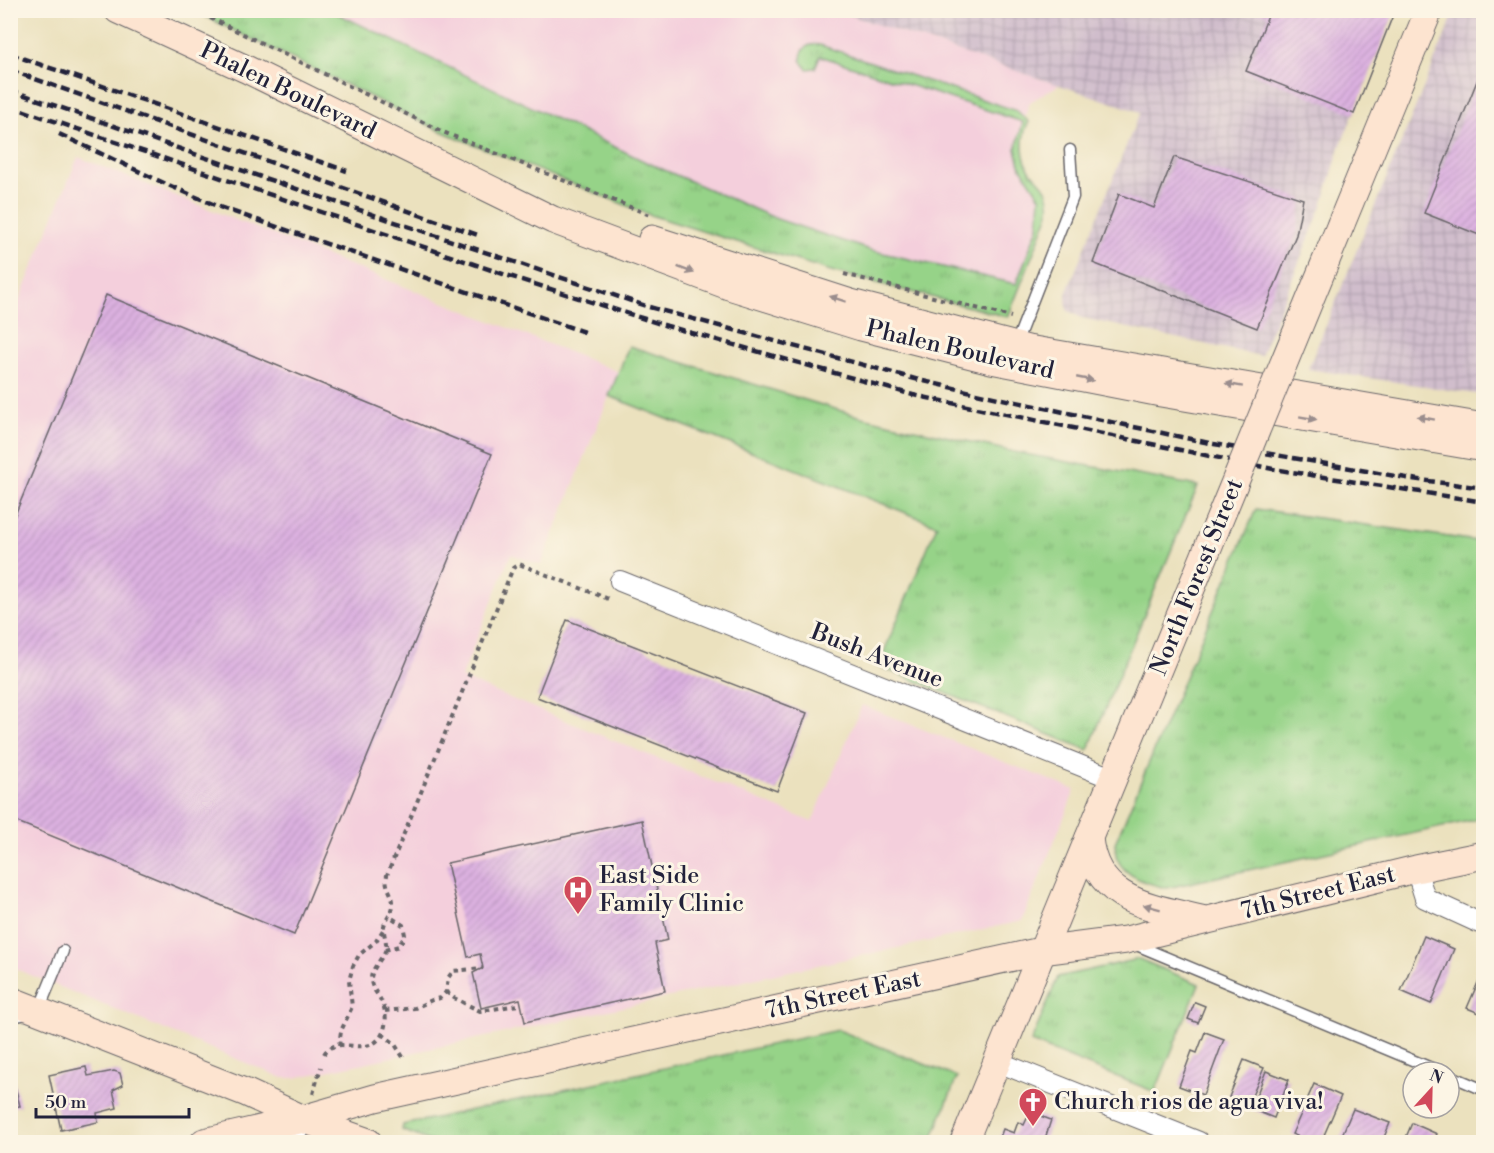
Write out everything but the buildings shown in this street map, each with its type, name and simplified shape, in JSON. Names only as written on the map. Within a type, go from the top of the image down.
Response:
[{"type":"street","name":"Phalen Boulevard","points":[[118,10],[246,69],[360,127],[459,173],[608,225],[850,303],[1016,343],[1484,427]]},
{"type":"street","name":"North Forest Street","points":[[964,1143],[1429,10]]},
{"type":"street","name":"Phalen Boulevard","points":[[1016,343],[1161,393],[1484,448]]},
{"type":"street","name":"Bush Avenue","points":[[620,581],[1114,779]]},
{"type":"street","points":[[1089,838],[1096,869],[1114,889],[1132,901],[1209,921]]},
{"type":"street","name":"7th Street East","points":[[204,1143],[297,1131],[387,1096],[1041,951],[1126,940],[1416,869],[1484,855]]},
{"type":"street","points":[[1416,869],[1425,898],[1484,925]]},
{"type":"street","points":[[10,1000],[248,1094],[297,1131],[368,1143]]},
{"type":"street","points":[[998,1062],[1199,1143]]},
{"type":"lane","points":[[1016,343],[1072,198],[1070,150]]},
{"type":"lane","points":[[1126,940],[1412,1060]]},
{"type":"lane","points":[[10,1017],[38,1012],[63,951]]},
{"type":"lane","points":[[1461,1080],[1484,1090]]},
{"type":"path","points":[[194,10],[443,132],[661,219]]},
{"type":"path","points":[[842,274],[1016,343]]},
{"type":"path","points":[[339,1046],[341,1031],[352,1006],[350,981],[353,966],[359,955],[376,941],[384,928],[393,904],[386,884],[390,866],[513,568],[519,564],[617,603]]},
{"type":"path","points":[[385,950],[399,946],[405,935],[403,925],[388,916]]},
{"type":"path","points":[[324,1054],[330,1047],[367,1047],[377,1041],[382,1034],[386,1023],[385,1011],[373,988],[371,978],[385,950],[384,928]]},
{"type":"path","points":[[385,1011],[415,1008],[440,998],[446,992],[448,978],[453,971],[483,968]]},
{"type":"path","points":[[446,992],[480,1011],[518,1005]]},
{"type":"path","points":[[382,1034],[394,1043],[405,1060]]},
{"type":"shaded area","points":[[332,11],[837,11],[1059,85],[1030,102],[1023,122],[1021,168],[1040,197],[1038,227],[1016,285],[870,250],[777,219],[646,162]]},
{"type":"shaded area","points":[[837,11],[1395,11],[1340,147],[1323,203],[1261,356],[1082,318],[1067,310],[1066,294],[1140,112]]},
{"type":"shaded area","points":[[1455,11],[1483,11],[1483,395],[1308,369]]},
{"type":"shaded area","points":[[78,157],[619,372],[541,565],[511,554],[461,678],[812,822],[862,705],[1075,790],[1022,921],[295,1078],[283,1078],[11,967],[11,320]]},
{"type":"green space","points":[[194,11],[332,11],[646,162],[777,219],[870,250],[1016,284],[1038,227],[1040,197],[1021,168],[1016,149],[1023,122],[820,56],[815,68],[807,69],[801,60],[802,52],[809,46],[820,45],[1017,111],[1029,122],[1024,134],[1024,155],[1028,167],[1047,192],[1048,216],[1008,317],[831,271],[650,215],[443,132]]},
{"type":"green space","points":[[629,346],[858,416],[1014,452],[1198,486],[1088,750],[878,666],[937,525],[609,396]]},
{"type":"green space","points":[[1256,509],[1483,542],[1483,818],[1167,888],[1138,879],[1125,870],[1116,856],[1115,843]]},
{"type":"green space","points":[[1139,959],[1199,984],[1155,1092],[1031,1042],[1058,977]]},
{"type":"green space","points":[[838,1030],[957,1077],[931,1142],[432,1142],[402,1130],[403,1125]]},
{"type":"railway","points":[[10,54],[347,171]]},
{"type":"railway","points":[[10,70],[481,236]]},
{"type":"railway","points":[[10,90],[649,307],[919,380],[1214,444],[1412,479],[1484,488]]},
{"type":"railway","points":[[10,106],[506,275],[667,326],[913,395],[1273,469],[1484,502]]},
{"type":"railway","points":[[59,134],[222,208],[587,333]]},
{"type":"place","name":"East Side Family Clinic","points":[[578,916]]},
{"type":"place","name":"Church rios de agua viva!","points":[[1033,1128]]}]
